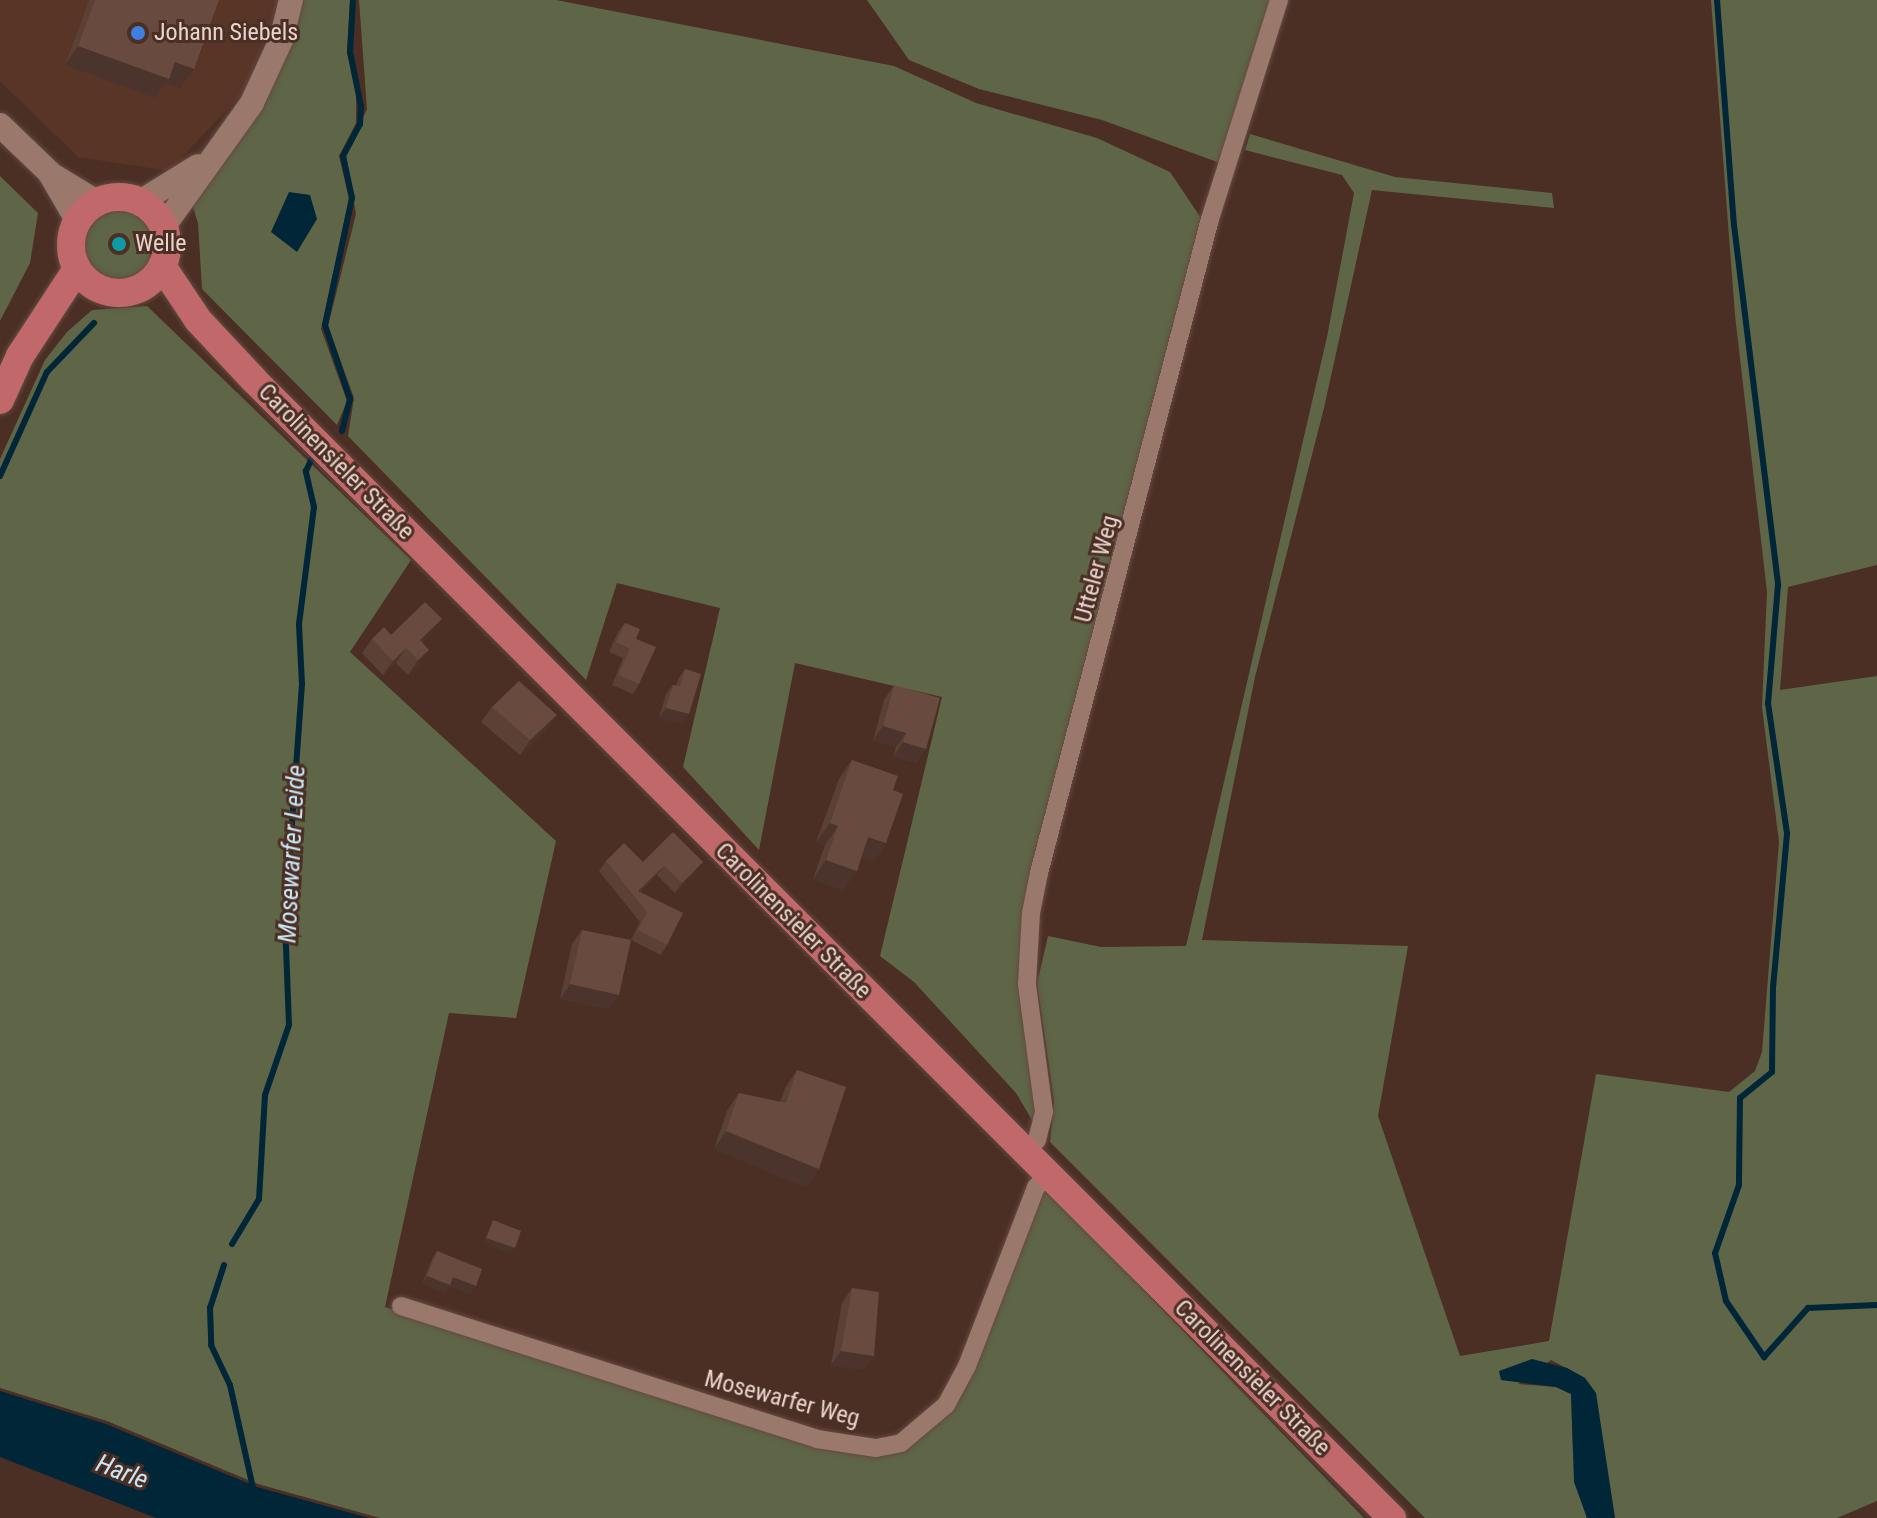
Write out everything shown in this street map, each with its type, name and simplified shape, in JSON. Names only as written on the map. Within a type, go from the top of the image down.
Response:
[{"type":"main road","points":[[164,226],[140,202],[111,198],[87,211],[71,244],[86,278],[118,293],[142,287],[162,266],[164,226],[268,74],[291,0]]},
{"type":"main road","points":[[0,125],[87,211]]},
{"type":"main road","points":[[140,202],[206,161]]},
{"type":"main road","name":"Carolinensieler Straße","points":[[162,266],[198,320],[1392,1518]]},
{"type":"main road","points":[[0,400],[37,331],[86,278]]},
{"type":"main road","name":"Carolinensieler Straße","points":[[142,287],[198,320]]},
{"type":"street","name":"Utteler Weg","points":[[1026,1154],[1037,1140],[1044,1112],[1027,984],[1033,900],[1210,219],[1279,0]]},
{"type":"street","name":"Mosewarfer Weg","points":[[401,1306],[817,1439],[876,1448],[901,1443],[931,1423],[946,1405],[967,1366],[1036,1187],[1048,1176]]},
{"type":"shaded area","points":[[0,0],[279,0],[245,91],[169,171],[78,157],[0,81]]},
{"type":"green space","points":[[301,0],[350,0],[347,53],[356,84],[356,123],[339,156],[349,199],[321,329],[347,401],[337,425],[202,289],[198,223],[190,198],[265,105],[292,41]]},
{"type":"green space","points":[[359,0],[556,0],[894,66],[976,103],[1097,138],[1170,172],[1201,218],[1024,913],[1035,1125],[1016,1093],[914,982],[880,956],[942,697],[795,663],[759,850],[683,767],[720,608],[617,583],[586,680],[348,436],[354,398],[328,326],[356,214],[346,155],[367,109]]},
{"type":"green space","points":[[867,0],[1271,0],[1220,163],[1102,120],[979,89],[909,60]]},
{"type":"green space","points":[[1711,0],[1877,0],[1877,565],[1788,587],[1780,690],[1877,676],[1877,1501],[1837,1518],[1615,1518],[1585,1378],[1551,1360],[1518,1384],[1556,1387],[1571,1394],[1573,1449],[1587,1518],[1425,1518],[1050,1142],[1054,1101],[1037,983],[1048,936],[1101,947],[1186,946],[1327,337],[1354,193],[1342,175],[1245,150],[1250,134],[1395,177],[1552,193],[1554,208],[1372,190],[1324,408],[1255,677],[1202,940],[1408,946],[1378,1116],[1460,1356],[1549,1341],[1596,1074],[1729,1092],[1755,1071],[1762,1052],[1779,842],[1762,707],[1767,592],[1735,315]]},
{"type":"green space","points":[[0,176],[38,213],[30,263],[0,321]]},
{"type":"green space","points":[[127,211],[149,226],[155,246],[153,260],[145,271],[134,279],[113,281],[95,271],[87,260],[85,239],[95,221],[106,213]]},
{"type":"green space","points":[[147,306],[411,560],[350,652],[556,841],[516,1018],[449,1013],[385,1307],[810,1443],[903,1450],[952,1409],[1044,1187],[1364,1518],[380,1518],[258,1484],[107,1421],[0,1388],[0,459],[45,360],[67,332],[92,310]]},
{"type":"water","points":[[289,192],[310,195],[317,219],[297,252],[271,232]]},
{"type":"water","points":[[1532,1359],[1567,1368],[1585,1378],[1596,1393],[1615,1518],[1587,1518],[1574,1482],[1571,1394],[1556,1387],[1501,1380],[1499,1371]]},
{"type":"water","name":"Harle","points":[[0,1391],[106,1424],[257,1487],[369,1518],[156,1518],[0,1457]]},
{"type":"building","name":"Johann Siebels","points":[[95,0],[219,0],[194,69],[175,62],[169,79],[78,46]]},
{"type":"building","points":[[425,602],[442,619],[420,640],[429,650],[418,660],[406,648],[393,661],[372,639],[384,627],[391,635]]},
{"type":"building","points":[[625,623],[640,629],[636,639],[656,647],[639,684],[618,675],[630,649],[616,642]]},
{"type":"building","points":[[685,669],[701,674],[689,714],[666,708],[673,685],[680,686]]},
{"type":"building","points":[[519,681],[557,715],[530,740],[492,707]]},
{"type":"building","points":[[894,685],[940,698],[926,749],[903,742],[906,733],[883,726]]},
{"type":"building","points":[[852,760],[898,776],[893,790],[903,794],[886,843],[868,837],[857,871],[826,860],[838,826],[830,823]]},
{"type":"building","points":[[673,832],[703,862],[682,883],[664,866],[638,891],[683,913],[667,945],[638,930],[647,912],[606,861],[624,843],[643,862]]},
{"type":"building","points":[[582,930],[631,940],[619,995],[570,984]]},
{"type":"building","points":[[797,1070],[846,1087],[819,1169],[726,1131],[739,1093],[786,1103]]},
{"type":"building","points":[[493,1220],[521,1231],[515,1248],[486,1238]]},
{"type":"building","points":[[437,1251],[482,1269],[476,1286],[453,1277],[450,1285],[427,1276]]},
{"type":"building","points":[[852,1288],[879,1292],[874,1356],[841,1351]]},
{"type":"waterway","name":"Mosewarfer Leide","points":[[342,431],[350,399],[325,325],[352,198],[343,156],[360,124],[361,106],[350,52],[353,0]]},
{"type":"waterway","points":[[1717,0],[1734,225],[1778,585],[1768,703],[1787,834],[1773,987],[1772,1072],[1740,1098],[1739,1185],[1715,1253],[1726,1301],[1764,1357],[1808,1308],[1877,1305]]},
{"type":"waterway","points":[[0,476],[47,372],[94,323]]},
{"type":"waterway","name":"Mosewarfer Leide","points":[[232,1244],[259,1199],[265,1095],[289,1025],[285,921],[302,684],[299,624],[314,507],[306,471],[313,456]]},
{"type":"waterway","name":"Mosewarfer Leide","points":[[224,1265],[210,1308],[211,1345],[230,1385],[254,1492]]},
{"type":"place","name":"Johann Siebels","points":[[138,33]]},
{"type":"place","name":"Welle","points":[[119,244]]}]
